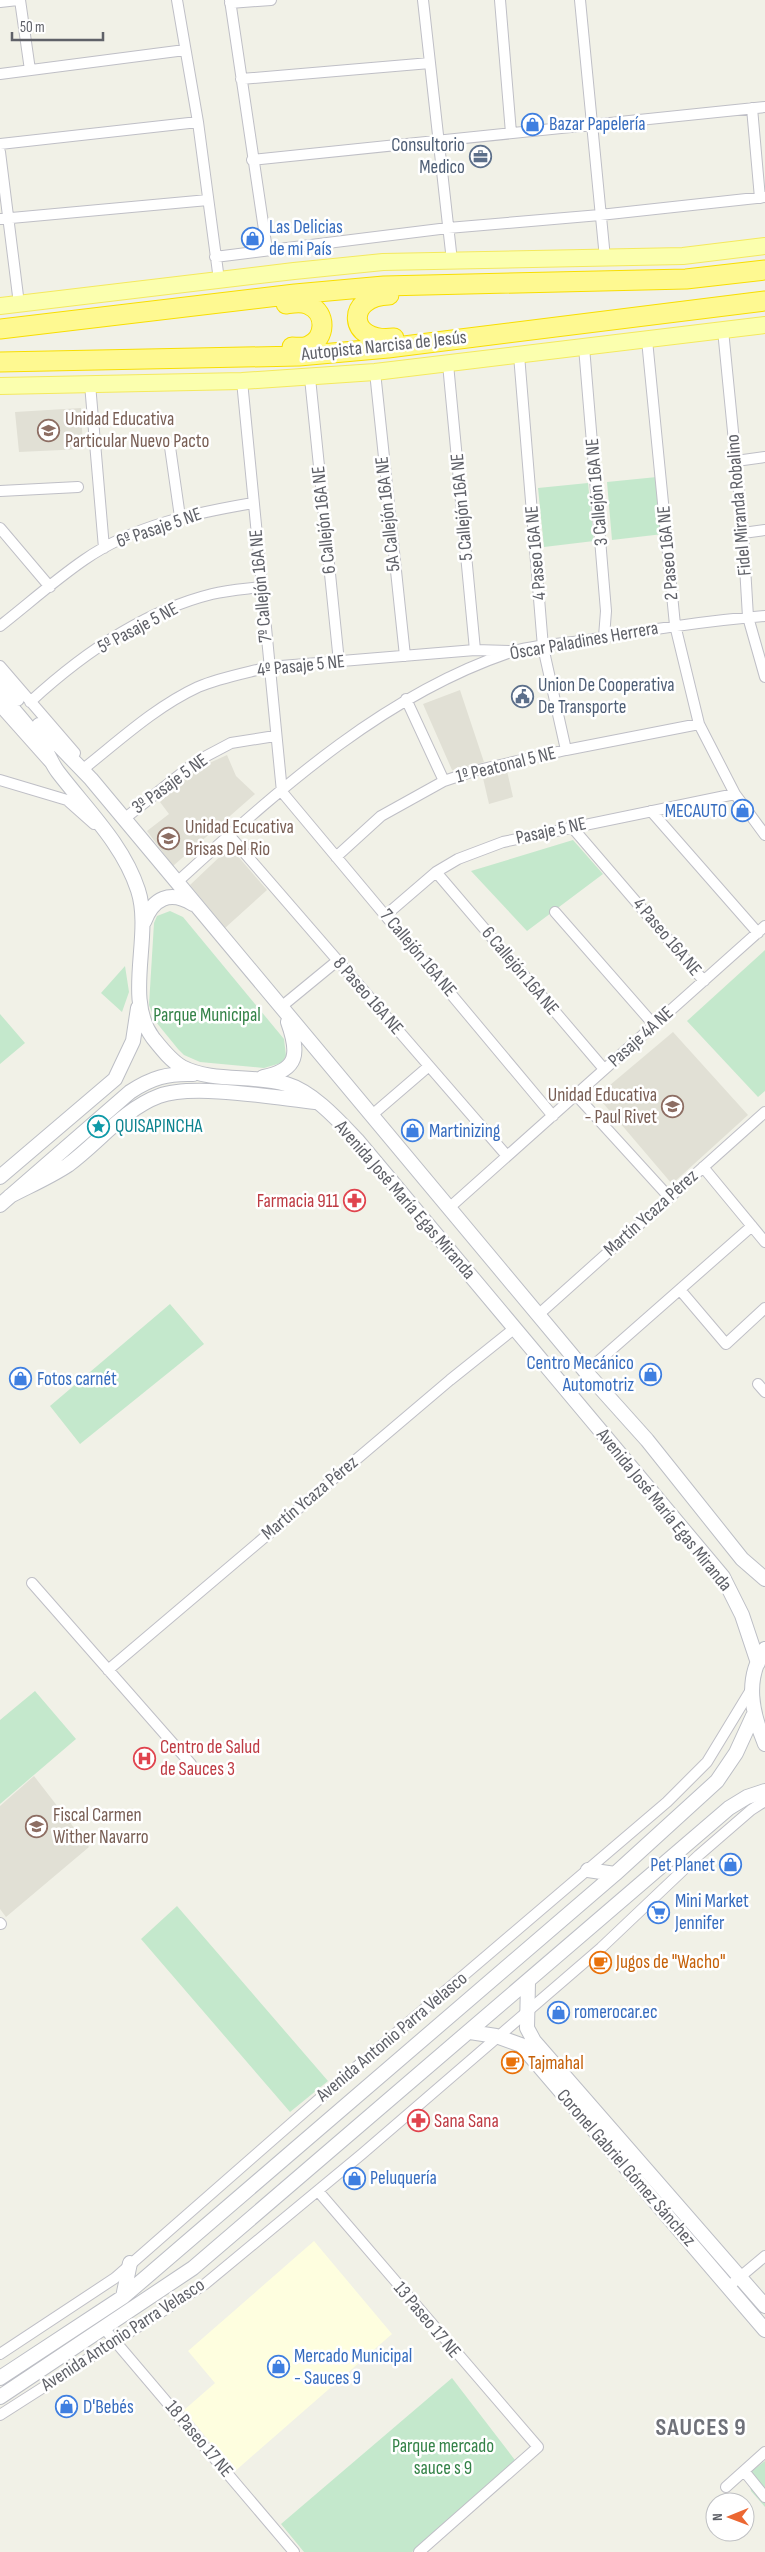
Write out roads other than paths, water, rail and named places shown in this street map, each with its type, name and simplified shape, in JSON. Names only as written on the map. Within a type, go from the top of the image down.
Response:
[{"type":"highway","points":[[699,277],[765,260]]},
{"type":"highway","points":[[0,330],[212,304],[384,286],[699,277],[765,270]]},
{"type":"highway","points":[[471,284],[444,294],[374,296],[362,304],[358,319],[363,332],[375,339],[448,332],[475,337]]},
{"type":"highway","name":"Autopista Narcisa de Jesús","points":[[0,362],[299,356],[475,337],[765,301]]},
{"type":"highway","points":[[212,304],[241,309],[302,303],[316,309],[322,323],[319,337],[308,346],[244,348],[216,358]]},
{"type":"highway","points":[[702,308],[765,311]]},
{"type":"main road","points":[[0,306],[383,262],[683,256],[765,246]]},
{"type":"main road","name":"Autopista Narcisa de Jesús","points":[[0,386],[310,378],[448,364],[765,325]]},
{"type":"main road","name":"Avenida José María Egas Miranda","points":[[0,679],[50,738],[89,772],[124,818],[449,1208],[586,1372],[647,1440],[742,1559],[765,1579]]},
{"type":"main road","name":"Avenida José María Egas Miranda","points":[[0,694],[42,744],[57,770],[116,844],[139,891],[143,926],[140,995],[144,1019],[152,1037],[177,1064],[207,1075],[260,1078],[287,1084],[301,1091],[316,1102],[357,1140],[723,1577],[742,1615],[758,1663]]},
{"type":"main road","points":[[143,926],[151,906],[162,899],[180,898],[198,907]]},
{"type":"main road","points":[[0,1177],[115,1079],[133,1041],[140,995]]},
{"type":"main road","points":[[260,1078],[283,1071],[288,1067],[294,1055],[294,1038],[283,1009]]},
{"type":"main road","points":[[5,1200],[117,1101],[144,1083],[167,1075],[207,1075]]},
{"type":"main road","points":[[5,1200],[67,1165],[134,1111],[159,1096],[172,1092],[200,1091],[316,1102]]},
{"type":"main road","points":[[765,1649],[758,1663],[752,1688],[753,1716],[765,1744]]},
{"type":"main road","name":"Avenida Antonio Parra Velasco","points":[[0,2378],[123,2297],[615,1874],[717,1781],[736,1753],[753,1716]]},
{"type":"main road","name":"Avenida Antonio Parra Velasco","points":[[0,2397],[193,2268],[729,1808],[747,1797],[765,1790]]},
{"type":"main road","points":[[588,1870],[615,1874]]},
{"type":"main road","name":"Coronel Gabriel Gómez Sánchez","points":[[528,1982],[527,2028],[534,2041],[765,2306]]},
{"type":"main road","name":"Coronel Gabriel Gómez Sánchez","points":[[470,2032],[496,2036],[521,2046],[765,2330]]},
{"type":"main road","points":[[123,2297],[130,2263]]},
{"type":"street","points":[[0,2],[19,0],[30,70]]},
{"type":"street","points":[[177,0],[198,122],[219,280]]},
{"type":"street","points":[[267,250],[252,160],[230,2],[271,0]]},
{"type":"street","points":[[423,0],[452,261]]},
{"type":"street","points":[[500,0],[511,133]]},
{"type":"street","points":[[580,0],[604,258]]},
{"type":"street","points":[[0,74],[185,50]]},
{"type":"street","points":[[241,79],[430,63]]},
{"type":"street","points":[[252,160],[765,107]]},
{"type":"street","points":[[216,257],[448,228],[600,215],[762,198],[752,108]]},
{"type":"street","points":[[0,144],[198,122]]},
{"type":"street","points":[[0,152],[4,218],[19,304]]},
{"type":"street","points":[[4,218],[208,200]]},
{"type":"street","name":"Fidel Miranda Robalino","points":[[723,330],[743,533],[748,617],[765,677]]},
{"type":"street","name":"2 Paseo 16A NE","points":[[647,340],[675,625],[699,724],[735,794],[765,835]]},
{"type":"street","name":"3 Callejón 16A NE","points":[[584,347],[606,611],[604,637]]},
{"type":"street","name":"4 Paseo 16A NE","points":[[518,355],[543,647],[566,750]]},
{"type":"street","name":"5 Callejón 16A NE","points":[[448,364],[475,650]]},
{"type":"street","name":"5A Callejón 16A NE","points":[[375,372],[404,656]]},
{"type":"street","name":"6 Callejón 16A NE","points":[[310,378],[339,662]]},
{"type":"street","name":"7º Callejón 16A NE","points":[[242,381],[275,736],[282,792]]},
{"type":"street","points":[[90,384],[104,548]]},
{"type":"street","points":[[170,447],[180,518]]},
{"type":"street","points":[[736,461],[765,457]]},
{"type":"street","points":[[0,491],[78,487]]},
{"type":"street","name":"6º Pasaje 5 NE","points":[[0,626],[85,559],[134,533],[180,518],[253,503]]},
{"type":"street","points":[[0,528],[50,587]]},
{"type":"street","points":[[743,533],[765,530]]},
{"type":"street","name":"5º Pasaje 5 NE","points":[[30,702],[63,674],[111,639],[166,610],[212,594],[261,586]]},
{"type":"street","name":"Óscar Paladines Herrera","points":[[177,882],[229,835],[369,722],[437,682],[512,652],[675,625],[765,616]]},
{"type":"street","name":"4º Pasaje 5 NE","points":[[89,772],[164,707],[198,687],[269,667],[475,650],[512,652]]},
{"type":"street","points":[[0,666],[89,772]]},
{"type":"street","points":[[406,699],[444,781]]},
{"type":"street","points":[[0,707],[35,749],[57,770]]},
{"type":"street","name":"1º Peatonal 5 NE","points":[[336,857],[381,816],[444,781],[566,750],[699,724]]},
{"type":"street","name":"3º Pasaje 5 NE","points":[[124,818],[197,760],[231,743],[275,736]]},
{"type":"street","points":[[0,780],[67,800],[116,844]]},
{"type":"street","name":"7 Callejón 16A NE","points":[[282,792],[553,1116]]},
{"type":"street","name":"Pasaje 5 NE","points":[[386,915],[436,872],[458,859],[503,842],[571,826],[735,794]]},
{"type":"street","points":[[651,811],[761,930]]},
{"type":"street","name":"4 Paseo 16A NE","points":[[571,826],[704,981]]},
{"type":"street","name":"8 Paseo 16A NE","points":[[229,835],[507,1156]]},
{"type":"street","name":"6 Callejón 16A NE","points":[[436,872],[604,1070]]},
{"type":"street","points":[[555,912],[654,1025]]},
{"type":"street","name":"Pasaje 4A NE","points":[[449,1208],[761,930]]},
{"type":"street","points":[[283,1009],[337,961]]},
{"type":"street","points":[[372,1115],[429,1066]]},
{"type":"street","points":[[576,1095],[669,1197]]},
{"type":"street","name":"Martín Ycaza Pérez","points":[[538,1314],[765,1112]]},
{"type":"street","points":[[703,1167],[765,1242]]},
{"type":"street","points":[[586,1372],[681,1291],[752,1226]]},
{"type":"street","points":[[681,1291],[726,1344],[765,1308]]},
{"type":"street","name":"Martín Ycaza Pérez","points":[[108,1670],[450,1380],[515,1328]]},
{"type":"street","points":[[32,1584],[191,1764]]},
{"type":"street","name":"Avenida Antonio Parra Velasco","points":[[0,2354],[115,2278],[130,2263],[667,1802],[707,1762],[752,1688]]},
{"type":"street","name":"Avenida Antonio Parra Velasco","points":[[0,2415],[115,2340],[143,2326],[205,2284],[318,2191],[496,2036],[601,1948],[699,1855],[751,1810],[765,1801]]},
{"type":"street","name":"13 Paseo 17 NE","points":[[318,2191],[538,2447],[419,2552]]},
{"type":"street","points":[[728,2287],[765,2256]]},
{"type":"street","name":"18 Paseo 17 NE","points":[[103,2327],[294,2552]]},
{"type":"street","points":[[726,2487],[765,2452]]},
{"type":"street","points":[[744,2471],[765,2497]]},
{"type":"place","name":"Bazar Papelería","points":[[533,124]]},
{"type":"place","name":"Consultorio Medico","points":[[481,156]]},
{"type":"place","name":"Las Delicias de mi País","points":[[253,238]]},
{"type":"place","name":"Unidad Educativa Particular Nuevo Pacto","points":[[49,430]]},
{"type":"place","name":"Union De Cooperativa De Transporte","points":[[522,696]]},
{"type":"place","name":"MECAUTO","points":[[743,811]]},
{"type":"place","name":"Unidad Ecucativa Brisas Del Rio","points":[[169,838]]},
{"type":"place","name":"Unidad Educativa - Paul Rivet","points":[[673,1106]]},
{"type":"place","name":"QUISAPINCHA","points":[[99,1126]]},
{"type":"place","name":"Martinizing","points":[[413,1131]]},
{"type":"place","name":"Farmacia 911","points":[[355,1201]]},
{"type":"place","name":"Centro Mecánico Automotriz","points":[[650,1374]]},
{"type":"place","name":"Fotos carnét","points":[[21,1379]]},
{"type":"place","name":"Centro de Salud de Sauces 3","points":[[144,1758]]},
{"type":"place","name":"Fiscal Carmen Wither Navarro","points":[[37,1826]]},
{"type":"place","name":"Pet Planet","points":[[731,1865]]},
{"type":"place","name":"Mini Market Jennifer","points":[[659,1912]]},
{"type":"place","name":"Jugos de \"Wacho\"","points":[[600,1962]]},
{"type":"place","name":"romerocar.ec","points":[[558,2012]]},
{"type":"place","name":"Tajmahal","points":[[512,2063]]},
{"type":"place","name":"Sana Sana","points":[[418,2121]]},
{"type":"place","name":"Peluquería","points":[[354,2178]]},
{"type":"place","name":"Mercado Municipal - Sauces 9","points":[[278,2367]]},
{"type":"place","name":"D'Bebés","points":[[67,2407]]},
{"type":"district","name":"SAUCES 9","points":[[701,2427]]},
{"type":"park label","name":"Parque Municipal","points":[[207,1015]]},
{"type":"park label","name":"Parque mercado sauce s 9","points":[[443,2457]]}]
